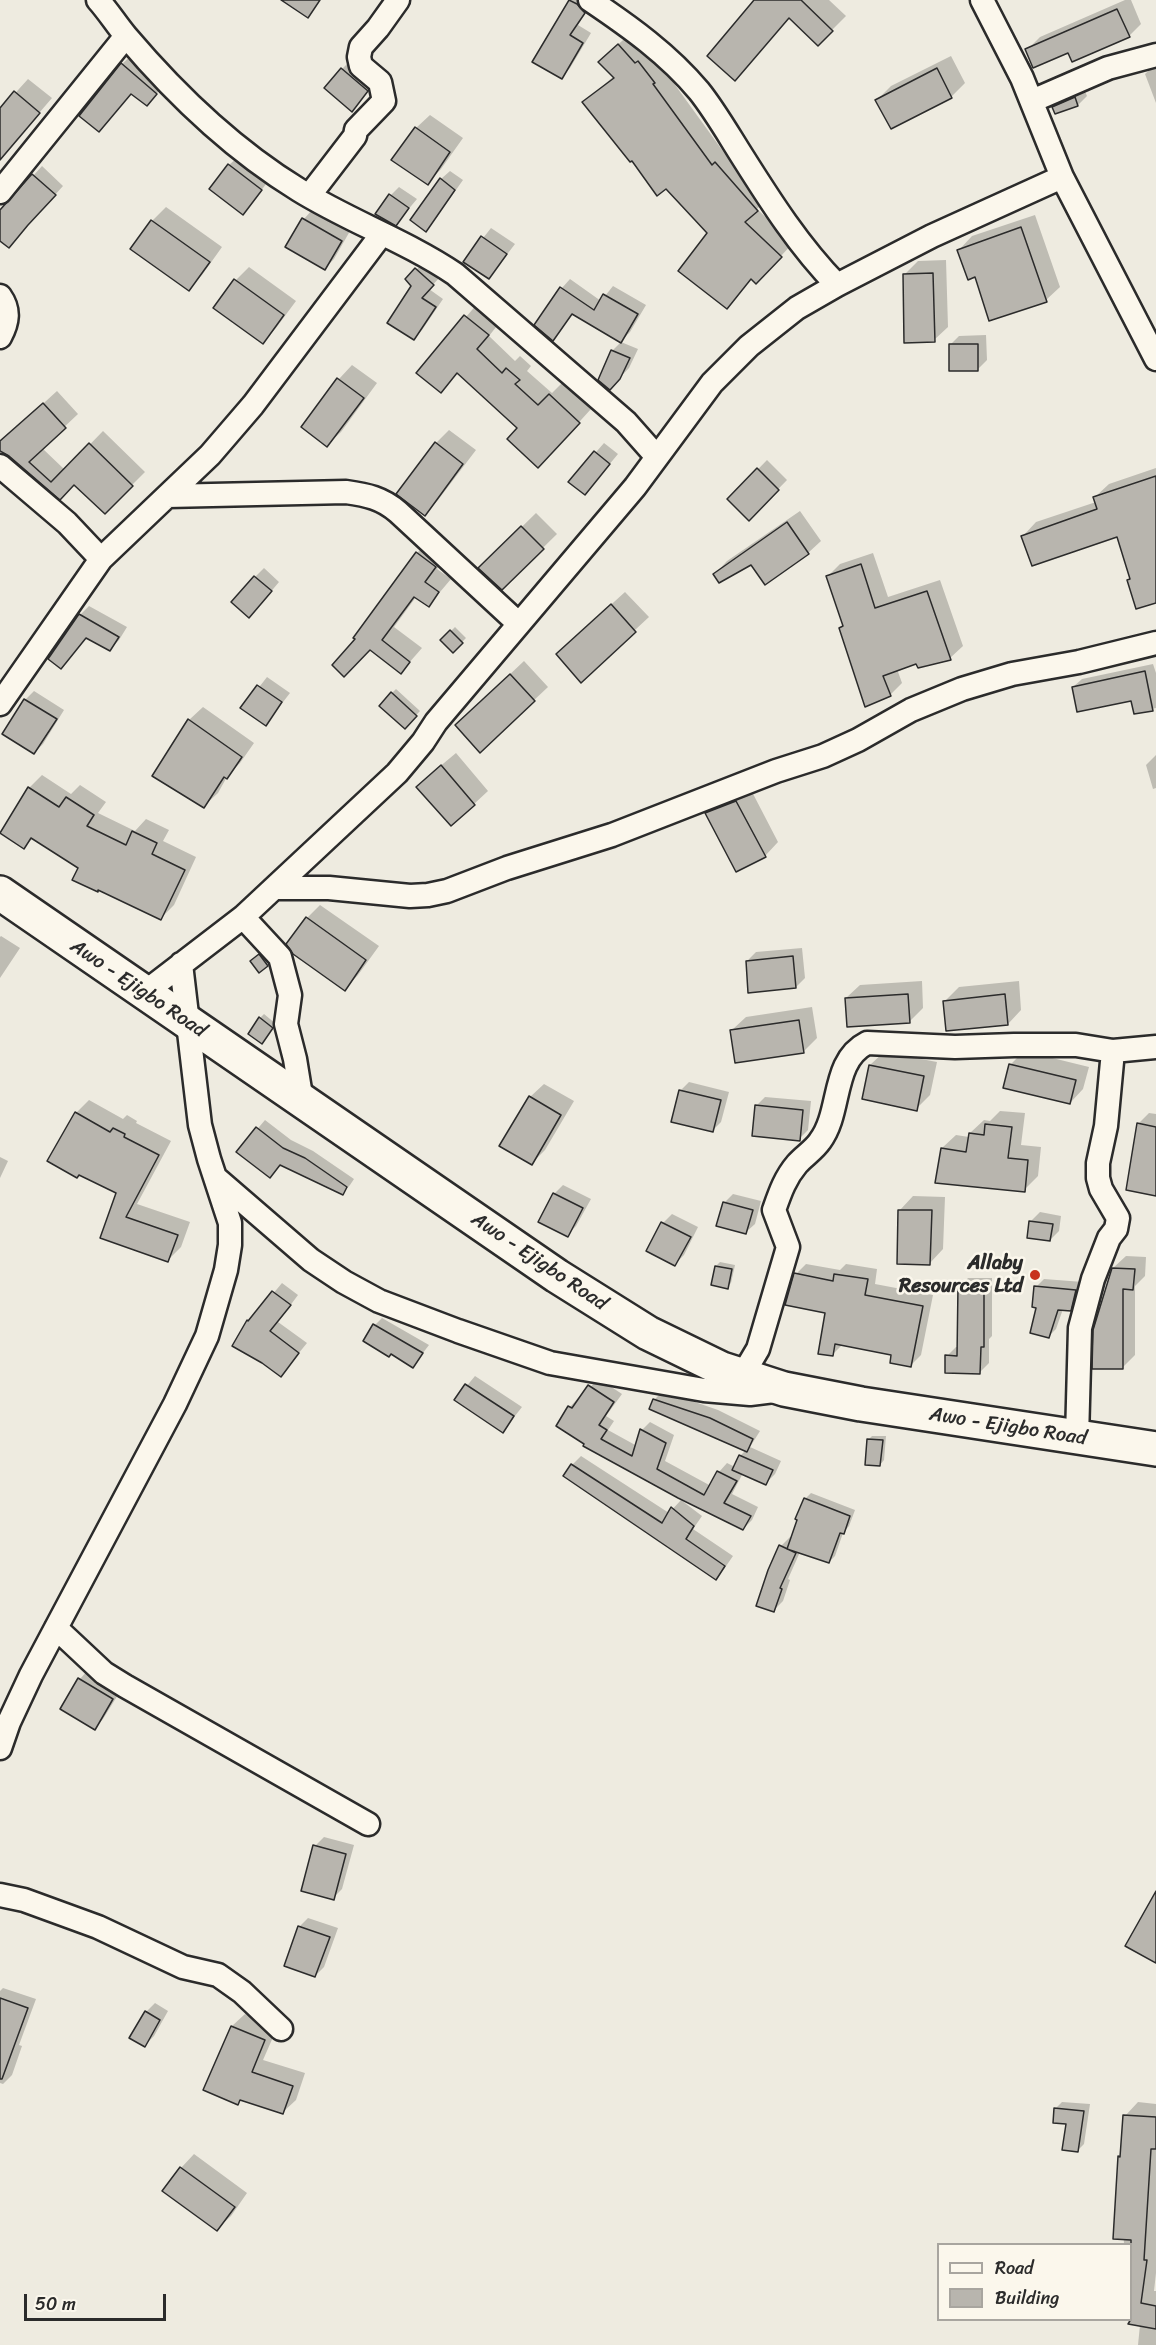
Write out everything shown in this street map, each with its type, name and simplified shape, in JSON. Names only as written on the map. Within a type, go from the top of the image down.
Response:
[{"type":"main road","name":"Awo - Ejigbo Road","points":[[0,893],[557,1276],[648,1333],[722,1369],[784,1389],[861,1404],[1156,1449]]},
{"type":"street","points":[[98,0],[166,81],[220,134],[309,196],[381,235],[431,258],[455,274],[626,422],[657,457]]},
{"type":"street","points":[[309,196],[355,136],[356,130],[384,101],[380,82],[361,66],[359,57],[361,47],[398,0]]},
{"type":"street","points":[[590,0],[639,33],[679,69],[700,92],[782,219],[818,266],[837,285]]},
{"type":"street","points":[[982,0],[1032,100],[1062,177],[1156,359]]},
{"type":"street","points":[[4,178],[126,36]]},
{"type":"street","points":[[1032,100],[1108,68],[1156,55]]},
{"type":"street","points":[[144,993],[243,917],[397,773],[423,742],[436,722],[635,487],[712,383],[749,346],[797,308],[837,285],[932,236],[1062,177]]},
{"type":"street","points":[[0,704],[101,560],[210,455],[253,405],[381,235]]},
{"type":"street","points":[[0,296],[6,305],[7,319],[0,337]]},
{"type":"street","points":[[0,466],[67,523],[101,560]]},
{"type":"street","points":[[167,496],[346,492],[368,495],[386,502],[398,512],[519,624]]},
{"type":"street","points":[[274,888],[328,888],[410,896],[428,896],[447,891],[507,868],[612,835],[776,771],[823,756],[858,740],[911,710],[962,689],[1012,674],[1079,662],[1156,643]]},
{"type":"street","points":[[243,917],[280,957],[290,995],[286,1024],[302,1102]]},
{"type":"street","points":[[0,1748],[9,1722],[56,1628],[175,1404],[207,1336],[226,1270],[230,1245],[230,1223],[200,1125],[190,1024],[181,964]]},
{"type":"street","points":[[742,1376],[758,1349],[788,1247],[774,1210],[785,1182],[797,1164],[821,1141],[831,1116],[846,1063],[858,1047],[867,1043],[955,1047],[1076,1045],[1113,1051],[1156,1047]]},
{"type":"street","points":[[1077,1438],[1080,1328],[1093,1279],[1109,1238],[1116,1229],[1118,1218],[1101,1189],[1098,1178],[1113,1051]]},
{"type":"street","points":[[216,1178],[311,1260],[344,1282],[379,1301],[458,1331],[550,1363],[584,1370],[716,1391],[750,1394],[784,1389]]},
{"type":"street","points":[[56,1628],[104,1673],[124,1686],[368,1824]]},
{"type":"street","points":[[0,1895],[24,1900],[98,1927],[183,1967],[218,1975],[242,1992],[281,2029]]},
{"type":"building","points":[[281,0],[320,0],[308,18]]},
{"type":"building","points":[[569,0],[577,4],[585,13],[570,35],[583,43],[562,79],[532,62]]},
{"type":"building","points":[[754,0],[801,0],[833,31],[818,46],[789,18],[735,81],[707,56]]},
{"type":"building","points":[[1117,9],[1130,37],[1072,62],[1068,53],[1033,68],[1025,49]]},
{"type":"building","points":[[618,44],[635,63],[638,61],[712,165],[715,162],[758,211],[745,222],[782,257],[756,284],[751,279],[727,309],[678,271],[707,233],[666,189],[657,196],[632,161],[630,162],[582,102],[614,78],[598,62]]},
{"type":"building","points":[[121,63],[157,94],[147,106],[131,94],[99,132],[79,116]]},
{"type":"building","points":[[341,68],[368,91],[352,112],[324,88]]},
{"type":"building","points":[[937,68],[952,98],[891,129],[875,100]]},
{"type":"building","points":[[14,91],[40,113],[0,160],[0,108]]},
{"type":"building","points":[[1075,97],[1078,106],[1055,114],[1052,107]]},
{"type":"building","points":[[415,127],[450,152],[428,185],[391,160]]},
{"type":"building","points":[[228,164],[262,190],[243,215],[209,189]]},
{"type":"building","points":[[32,174],[56,195],[9,248],[0,241],[0,210]]},
{"type":"building","points":[[440,178],[455,190],[426,232],[410,220]]},
{"type":"building","points":[[389,194],[409,208],[396,226],[375,214]]},
{"type":"building","points":[[302,218],[342,241],[325,270],[285,247]]},
{"type":"building","points":[[151,220],[210,262],[189,291],[130,249]]},
{"type":"building","points":[[1021,227],[1047,302],[989,321],[975,277],[968,280],[957,250]]},
{"type":"building","points":[[481,236],[507,254],[489,279],[463,262]]},
{"type":"building","points":[[415,268],[434,285],[422,298],[436,307],[414,340],[387,323],[411,286],[405,279]]},
{"type":"building","points":[[933,273],[935,342],[904,343],[903,274]]},
{"type":"building","points":[[234,279],[284,315],[263,344],[213,308]]},
{"type":"building","points":[[560,287],[594,310],[603,294],[638,314],[621,343],[572,314],[553,341],[534,325]]},
{"type":"building","points":[[464,315],[489,335],[477,349],[502,373],[506,368],[520,380],[515,384],[538,405],[549,394],[580,423],[538,468],[507,439],[517,428],[457,373],[441,393],[416,373]]},
{"type":"building","points":[[949,344],[978,344],[978,371],[949,371]]},
{"type":"building","points":[[611,350],[630,358],[620,379],[610,390],[598,380]]},
{"type":"building","points":[[337,378],[364,398],[327,447],[301,427]]},
{"type":"building","points":[[43,403],[66,428],[29,462],[51,482],[89,443],[133,486],[105,514],[74,485],[60,500],[9,456],[0,451],[0,441]]},
{"type":"building","points":[[435,442],[463,464],[425,516],[396,494]]},
{"type":"building","points":[[594,451],[610,464],[585,495],[568,482]]},
{"type":"building","points":[[757,468],[779,490],[749,521],[727,499]]},
{"type":"building","points":[[1156,476],[1156,603],[1136,609],[1127,580],[1130,579],[1117,537],[1032,566],[1021,536],[1097,509],[1093,497]]},
{"type":"building","points":[[787,522],[809,554],[765,585],[751,565],[719,583],[713,574]]},
{"type":"building","points":[[521,526],[544,549],[502,590],[478,568]]},
{"type":"building","points":[[416,552],[436,567],[425,582],[439,592],[429,607],[414,597],[382,640],[410,662],[401,674],[370,650],[344,677],[332,665],[355,639],[353,638]]},
{"type":"building","points":[[861,564],[875,608],[927,591],[951,660],[918,668],[916,664],[883,676],[891,696],[865,707],[839,628],[843,626],[826,576]]},
{"type":"building","points":[[254,576],[272,591],[249,618],[231,602]]},
{"type":"building","points":[[611,604],[636,632],[581,683],[556,654]]},
{"type":"building","points":[[79,614],[119,637],[110,651],[86,638],[61,669],[48,659]]},
{"type":"building","points":[[450,630],[463,643],[453,653],[440,640]]},
{"type":"building","points":[[1145,671],[1153,711],[1134,714],[1131,701],[1077,712],[1072,687]]},
{"type":"building","points":[[510,674],[535,701],[480,753],[455,725]]},
{"type":"building","points":[[257,685],[282,702],[266,726],[240,708]]},
{"type":"building","points":[[391,692],[417,716],[405,729],[379,706]]},
{"type":"building","points":[[24,699],[57,719],[34,754],[2,734]]},
{"type":"building","points":[[188,719],[242,757],[227,779],[224,777],[204,808],[152,776]]},
{"type":"building","points":[[441,765],[475,805],[451,826],[416,787]]},
{"type":"building","points":[[28,787],[59,807],[66,797],[94,815],[87,826],[126,845],[132,831],[157,843],[152,854],[185,870],[161,920],[72,880],[78,868],[31,838],[24,849],[0,833]]},
{"type":"building","points":[[736,801],[766,857],[736,872],[705,813]]},
{"type":"building","points":[[306,917],[366,960],[345,991],[293,954],[286,944]]},
{"type":"building","points":[[259,954],[268,966],[259,973],[250,961]]},
{"type":"building","points":[[793,956],[796,988],[748,993],[746,961]]},
{"type":"building","points":[[908,994],[910,1023],[847,1027],[845,998]]},
{"type":"building","points":[[1005,994],[1008,1025],[946,1031],[943,1001]]},
{"type":"building","points":[[259,1017],[273,1028],[262,1044],[248,1034]]},
{"type":"building","points":[[799,1020],[804,1053],[735,1063],[730,1030]]},
{"type":"building","points":[[1009,1064],[1076,1080],[1070,1104],[1003,1088]]},
{"type":"building","points":[[869,1065],[924,1076],[917,1111],[862,1099]]},
{"type":"building","points":[[679,1090],[721,1100],[713,1132],[671,1122]]},
{"type":"building","points":[[529,1096],[561,1115],[532,1165],[499,1146]]},
{"type":"building","points":[[755,1105],[803,1110],[800,1141],[752,1136]]},
{"type":"building","points":[[75,1112],[110,1132],[113,1128],[125,1134],[124,1137],[159,1155],[126,1217],[178,1235],[168,1262],[100,1238],[116,1193],[79,1175],[77,1178],[47,1161]]},
{"type":"building","points":[[1137,1123],[1156,1127],[1156,1196],[1126,1190]]},
{"type":"building","points":[[985,1124],[1012,1127],[1008,1158],[1028,1160],[1025,1192],[935,1183],[941,1148],[966,1152],[969,1133],[984,1135]]},
{"type":"building","points":[[256,1127],[283,1148],[305,1158],[347,1187],[343,1195],[280,1165],[270,1178],[236,1152]]},
{"type":"building","points":[[553,1193],[583,1208],[568,1237],[538,1222]]},
{"type":"building","points":[[723,1202],[753,1210],[746,1234],[716,1226]]},
{"type":"building","points":[[898,1210],[932,1210],[930,1265],[897,1264]]},
{"type":"building","points":[[1029,1221],[1053,1224],[1050,1241],[1027,1238]]},
{"type":"building","points":[[661,1222],[691,1237],[675,1266],[646,1251]]},
{"type":"building","points":[[715,1266],[732,1269],[728,1289],[711,1285]]},
{"type":"building","points":[[1112,1268],[1135,1269],[1133,1290],[1123,1289],[1123,1369],[1092,1369],[1093,1330]]},
{"type":"building","points":[[794,1273],[833,1281],[834,1274],[868,1279],[865,1295],[923,1306],[911,1367],[890,1363],[891,1355],[835,1344],[833,1356],[818,1354],[825,1313],[785,1305]]},
{"type":"building","points":[[958,1286],[984,1286],[984,1347],[981,1347],[980,1374],[945,1373],[945,1355],[957,1356]]},
{"type":"building","points":[[1034,1286],[1076,1290],[1071,1311],[1058,1310],[1049,1338],[1030,1333],[1036,1308],[1032,1307]]},
{"type":"building","points":[[272,1291],[291,1305],[270,1331],[299,1353],[281,1377],[232,1346],[247,1320]]},
{"type":"building","points":[[373,1324],[423,1353],[413,1368],[391,1354],[389,1357],[363,1341]]},
{"type":"building","points":[[465,1384],[514,1416],[503,1433],[454,1400]]},
{"type":"building","points":[[588,1385],[614,1402],[599,1425],[607,1430],[601,1439],[632,1456],[640,1429],[666,1443],[657,1469],[704,1495],[717,1471],[737,1481],[724,1503],[751,1516],[743,1530],[678,1498],[583,1446],[584,1444],[556,1426],[568,1406],[572,1408]]},
{"type":"building","points":[[653,1399],[710,1418],[753,1439],[747,1452],[649,1409]]},
{"type":"building","points":[[867,1439],[883,1440],[880,1466],[865,1465]]},
{"type":"building","points":[[739,1455],[773,1470],[766,1485],[732,1470]]},
{"type":"building","points":[[571,1464],[662,1523],[671,1507],[694,1526],[686,1539],[725,1566],[716,1580],[563,1476]]},
{"type":"building","points":[[804,1498],[850,1516],[844,1534],[840,1533],[829,1563],[787,1549],[797,1520],[795,1519]]},
{"type":"building","points":[[779,1545],[796,1553],[780,1588],[782,1589],[774,1612],[756,1606]]},
{"type":"building","points":[[78,1678],[113,1699],[95,1730],[60,1709]]},
{"type":"building","points":[[313,1845],[346,1854],[334,1900],[301,1891]]},
{"type":"building","points":[[1156,1891],[1156,1963],[1125,1946]]},
{"type":"building","points":[[298,1926],[330,1937],[315,1977],[284,1966]]},
{"type":"building","points":[[0,1998],[28,2008],[2,2079],[0,2079]]},
{"type":"building","points":[[145,2011],[160,2020],[145,2047],[129,2038]]},
{"type":"building","points":[[231,2026],[265,2040],[252,2072],[293,2086],[283,2114],[240,2100],[238,2105],[203,2090]]},
{"type":"building","points":[[1054,2108],[1084,2111],[1078,2152],[1062,2150],[1066,2124],[1053,2123]]},
{"type":"building","points":[[1123,2115],[1156,2117],[1156,2149],[1151,2149],[1144,2260],[1147,2260],[1141,2303],[1156,2306],[1156,2329],[1128,2324],[1132,2321],[1132,2243],[1131,2240],[1113,2239],[1118,2156],[1120,2157]]},
{"type":"building","points":[[180,2167],[235,2207],[217,2231],[162,2191]]},
{"type":"place","name":"Allaby Resources Ltd","points":[[1035,1275]]}]
